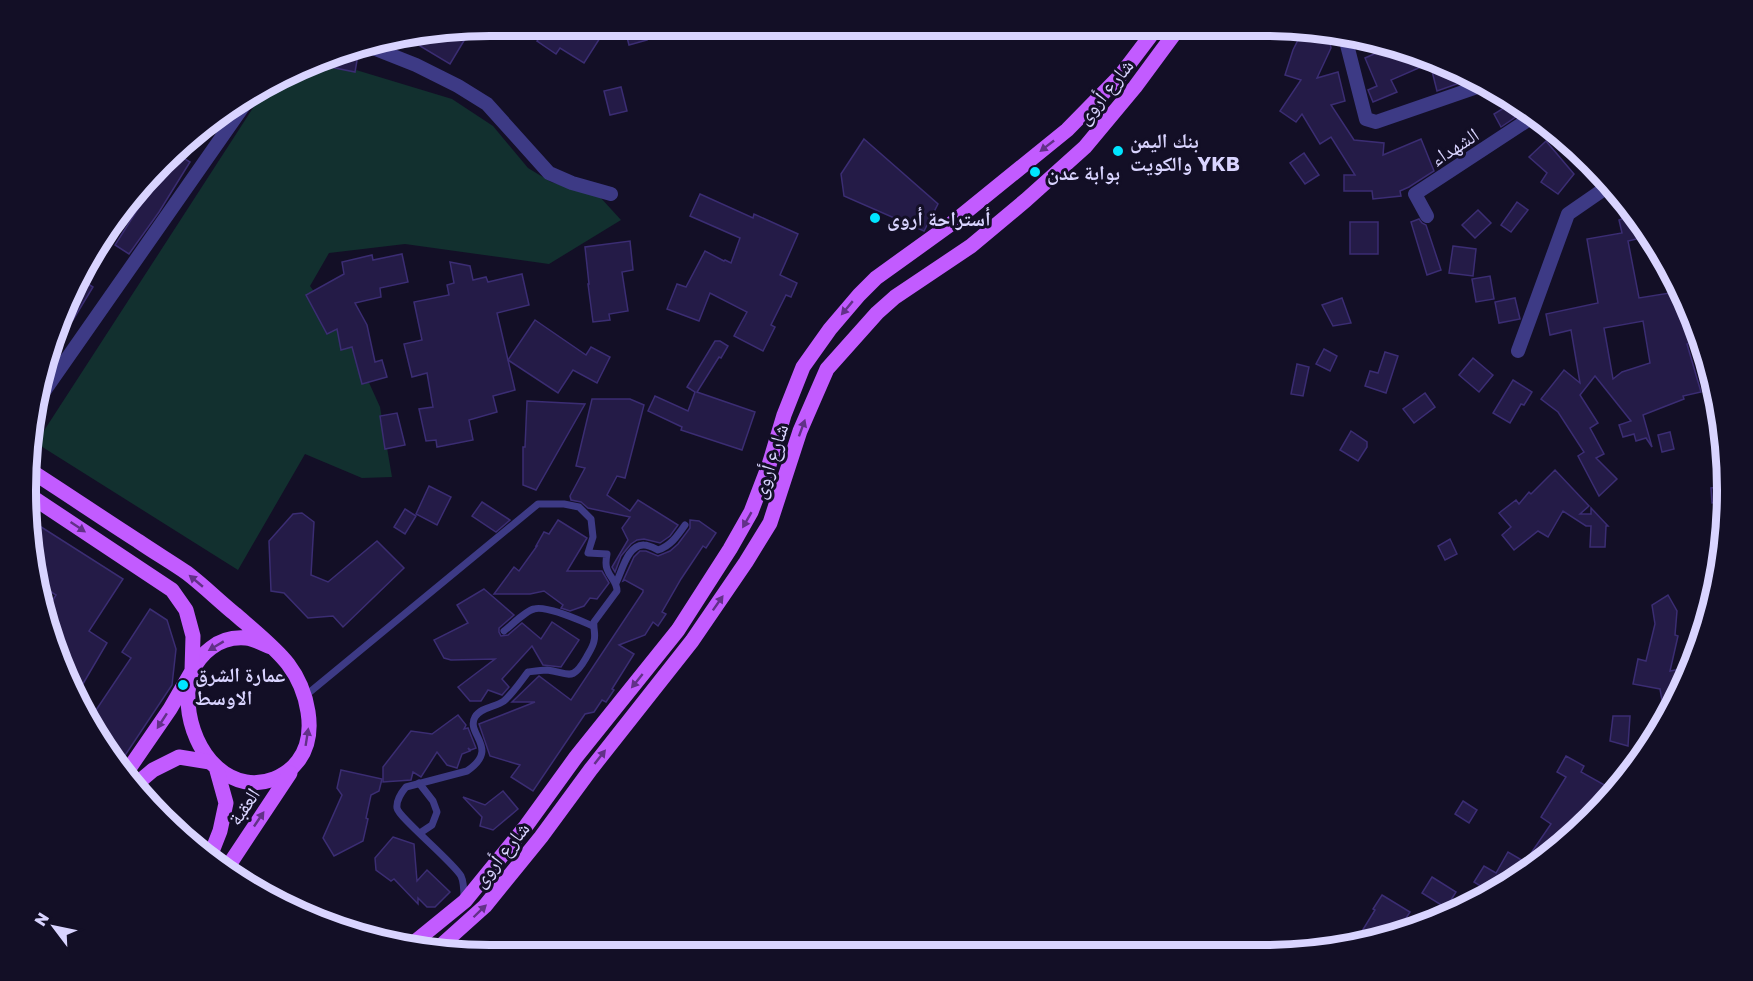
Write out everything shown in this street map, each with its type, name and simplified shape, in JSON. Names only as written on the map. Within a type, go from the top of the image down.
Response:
[{"type":"main road","name":"شارع أروى","points":[[419,939],[465,901],[678,630],[752,512],[784,415],[803,367],[830,329],[876,279],[951,224],[1067,130],[1120,76],[1150,36]]},
{"type":"main road","name":"شارع أروى","points":[[445,942],[485,906],[541,837],[698,632],[746,562],[770,523],[800,431],[827,369],[877,313],[895,297],[971,246],[1085,147],[1135,87],[1173,36]]},
{"type":"main road","points":[[876,279],[895,297]]},
{"type":"main road","points":[[37,475],[187,573],[288,663],[305,696],[309,716],[307,744],[302,756],[293,767],[275,779],[264,782],[243,782],[230,777],[210,762],[179,757],[153,770],[141,780]]},
{"type":"main road","points":[[36,500],[172,590],[186,610],[193,636],[192,671],[188,696],[191,723],[202,749],[216,767]]},
{"type":"main road","points":[[130,767],[170,709],[192,671],[214,645],[245,638],[271,647]]},
{"type":"main road","name":"العقبة","points":[[212,849],[220,831],[226,803],[216,767]]},
{"type":"main road","name":"العقبة","points":[[230,863],[293,767]]},
{"type":"street","points":[[1347,44],[1366,119],[1376,122],[1474,88]]},
{"type":"street","points":[[378,50],[416,65],[458,86],[487,105],[549,173],[572,183],[611,194]]},
{"type":"street","points":[[49,385],[238,113]]},
{"type":"street","name":"الشهداء","points":[[1427,216],[1415,194],[1526,121]]},
{"type":"street","points":[[1518,351],[1569,214],[1603,190]]},
{"type":"lane","points":[[305,696],[538,504],[564,504],[579,507],[591,519],[593,537],[588,553],[606,554],[607,572],[616,583]]},
{"type":"lane","points":[[465,901],[462,877],[396,809],[400,794],[406,787],[467,771],[474,766],[483,750],[474,727],[475,717],[480,712],[504,701],[528,672],[545,670],[571,675],[577,671],[594,644],[593,626],[597,616],[617,591],[616,583],[630,553],[641,545],[658,550],[665,548],[685,525]]},
{"type":"lane","points":[[504,631],[535,608],[566,615],[593,626]]},
{"type":"lane","points":[[419,783],[433,801],[437,812],[432,825],[420,833]]},
{"type":"green space","points":[[335,64],[452,99],[493,126],[528,168],[551,182],[600,197],[621,220],[549,264],[405,244],[329,253],[310,286],[352,345],[380,407],[392,477],[362,478],[305,454],[238,570],[39,445],[39,438],[258,100],[289,83]]},
{"type":"building","points":[[541,36],[597,36],[600,38],[584,63],[560,48],[556,54],[537,41]]},
{"type":"building","points":[[627,36],[646,36],[647,40],[629,45]]},
{"type":"building","points":[[466,37],[450,64],[420,46],[423,41]]},
{"type":"building","points":[[1299,38],[1330,43],[1331,48],[1317,78],[1338,72],[1345,101],[1331,105],[1354,140],[1384,143],[1383,155],[1421,139],[1434,171],[1400,191],[1401,196],[1373,199],[1372,191],[1344,191],[1344,175],[1355,175],[1331,137],[1320,144],[1302,114],[1296,122],[1280,111],[1301,80],[1285,75]]},
{"type":"building","points":[[1380,51],[1423,66],[1391,80],[1397,92],[1373,102],[1368,90],[1377,86],[1365,58]]},
{"type":"building","points":[[358,56],[355,72],[328,67]]},
{"type":"building","points":[[1432,69],[1462,82],[1437,91]]},
{"type":"building","points":[[621,87],[627,111],[610,115],[604,91]]},
{"type":"building","points":[[1503,105],[1518,115],[1501,127],[1494,114],[1504,108]]},
{"type":"building","points":[[864,139],[938,204],[924,231],[844,196],[841,174]]},
{"type":"building","points":[[1546,141],[1574,174],[1558,194],[1541,182],[1547,173],[1529,157]]},
{"type":"building","points":[[1304,153],[1319,175],[1305,184],[1290,163]]},
{"type":"building","points":[[182,157],[190,162],[129,254],[115,245],[150,190]]},
{"type":"building","points":[[700,194],[753,218],[754,214],[798,234],[780,275],[797,283],[791,297],[786,295],[771,325],[775,327],[763,351],[734,336],[747,312],[710,293],[699,321],[667,309],[677,284],[686,287],[705,251],[731,263],[740,238],[690,216]]},
{"type":"building","points":[[1517,202],[1528,210],[1511,232],[1501,225]]},
{"type":"building","points":[[1478,210],[1491,223],[1475,238],[1462,225]]},
{"type":"building","points":[[1620,210],[1640,238],[1628,241],[1639,298],[1672,293],[1693,343],[1687,344],[1701,392],[1683,396],[1684,399],[1643,415],[1652,447],[1646,438],[1636,441],[1634,434],[1623,437],[1619,425],[1631,421],[1595,376],[1580,395],[1598,423],[1590,428],[1604,454],[1596,458],[1617,479],[1599,496],[1578,456],[1584,452],[1558,412],[1541,399],[1564,370],[1580,383],[1571,330],[1550,335],[1546,314],[1598,303],[1587,239],[1622,233],[1619,220],[1622,219]],"holes":[[[1643,321],[1650,363],[1622,372],[1613,379],[1604,328]]]},
{"type":"building","points":[[1419,219],[1426,225],[1441,270],[1427,275],[1411,222]]},
{"type":"building","points":[[1350,222],[1378,222],[1378,254],[1350,254]]},
{"type":"building","points":[[630,241],[633,270],[622,272],[628,311],[609,314],[610,320],[593,322],[585,247]]},
{"type":"building","points":[[1453,246],[1476,249],[1473,276],[1449,273]]},
{"type":"building","points":[[402,254],[408,282],[380,288],[381,297],[355,303],[367,325],[375,362],[382,360],[387,377],[362,384],[352,347],[341,350],[337,329],[327,334],[306,295],[344,274],[342,262],[372,255],[373,260]]},
{"type":"building","points":[[450,262],[470,266],[473,280],[486,277],[488,282],[522,274],[529,305],[497,313],[515,390],[493,396],[497,412],[469,420],[473,440],[437,447],[436,440],[426,441],[419,409],[433,407],[427,373],[412,377],[404,344],[422,340],[414,302],[449,295],[447,285],[454,283]]},
{"type":"building","points":[[1490,276],[1494,299],[1476,302],[1472,279]]},
{"type":"building","points":[[86,283],[93,287],[73,320],[70,319]]},
{"type":"building","points":[[1342,298],[1351,323],[1333,326],[1322,305]]},
{"type":"building","points":[[1515,298],[1520,319],[1499,323],[1495,302]]},
{"type":"building","points":[[535,320],[586,355],[591,347],[610,357],[597,383],[573,370],[558,393],[508,360]]},
{"type":"building","points":[[715,341],[728,346],[697,392],[755,412],[742,450],[681,430],[682,427],[648,411],[655,396],[688,411],[695,392],[687,387]]},
{"type":"building","points":[[1324,349],[1337,356],[1330,371],[1316,364]]},
{"type":"building","points":[[1385,352],[1398,356],[1386,393],[1365,386],[1370,371],[1378,373]]},
{"type":"building","points":[[1473,358],[1493,375],[1479,392],[1459,375]]},
{"type":"building","points":[[1297,364],[1309,367],[1303,396],[1291,394]]},
{"type":"building","points":[[1513,380],[1532,392],[1524,405],[1521,404],[1510,423],[1493,413]]},
{"type":"building","points":[[1425,393],[1435,407],[1414,423],[1403,409]]},
{"type":"building","points":[[592,399],[630,399],[644,405],[625,478],[617,476],[607,495],[630,511],[638,500],[678,525],[670,536],[660,543],[644,539],[631,544],[621,556],[615,572],[612,567],[628,540],[622,528],[630,517],[588,508],[581,502],[571,500],[570,496],[585,468],[576,466]]},
{"type":"building","points":[[527,401],[585,404],[536,490],[523,485],[523,447],[525,447]]},
{"type":"building","points":[[397,413],[405,445],[385,449],[380,416]]},
{"type":"building","points":[[1351,431],[1367,442],[1367,447],[1358,461],[1340,450]]},
{"type":"building","points":[[1670,432],[1674,449],[1662,452],[1658,435]]},
{"type":"building","points":[[1555,470],[1589,506],[1580,514],[1591,514],[1591,508],[1608,526],[1606,526],[1605,547],[1590,547],[1591,526],[1586,526],[1563,511],[1548,537],[1538,531],[1514,550],[1502,535],[1511,527],[1499,513],[1516,500],[1519,504],[1529,492],[1531,494]]},
{"type":"building","points":[[429,486],[451,497],[437,525],[416,514]]},
{"type":"building","points":[[1717,487],[1717,502],[1712,503],[1711,488]]},
{"type":"building","points":[[482,502],[510,520],[496,532],[472,516]]},
{"type":"building","points":[[405,509],[416,516],[405,534],[394,527]]},
{"type":"building","points":[[302,513],[314,522],[311,575],[328,582],[377,541],[404,568],[343,627],[333,616],[308,618],[284,593],[271,591],[269,541],[293,514]]},
{"type":"building","points":[[558,520],[587,538],[567,571],[602,571],[609,583],[597,599],[590,598],[584,606],[570,611],[561,608],[563,605],[544,591],[530,594],[494,594],[514,567],[519,571],[544,532],[549,534]]},
{"type":"building","points":[[690,520],[699,521],[716,533],[706,548],[703,546],[681,579],[662,612],[666,614],[658,626],[653,622],[645,635],[619,645],[634,654],[606,702],[602,700],[594,712],[585,714],[533,791],[511,777],[520,765],[490,756],[479,724],[535,702],[512,702],[539,676],[571,700],[643,592],[625,580],[623,581],[634,557],[640,551],[658,556],[670,551],[690,528]]},
{"type":"building","points":[[37,525],[123,579],[89,631],[107,643],[81,687],[60,637],[51,608],[50,604],[56,595],[47,589]]},
{"type":"building","points":[[1450,539],[1457,554],[1445,560],[1438,546]]},
{"type":"building","points":[[484,589],[514,615],[499,628],[501,636],[508,635],[522,623],[541,639],[552,622],[579,640],[561,667],[543,665],[532,646],[502,679],[509,687],[502,695],[488,690],[481,701],[470,701],[458,687],[495,659],[451,660],[444,658],[434,640],[468,623],[457,605]]},
{"type":"building","points":[[1668,595],[1677,611],[1675,635],[1678,636],[1670,671],[1680,669],[1663,705],[1660,689],[1633,684],[1638,659],[1646,661],[1655,624],[1652,605]]},
{"type":"building","points":[[150,609],[167,620],[176,649],[172,685],[123,758],[94,713],[131,658],[122,652]]},
{"type":"building","points":[[458,715],[466,725],[464,729],[468,728],[476,748],[471,750],[468,748],[470,751],[462,754],[457,768],[447,765],[437,752],[421,777],[413,772],[411,780],[383,782],[383,767],[411,731],[432,734]]},
{"type":"building","points":[[1613,716],[1630,716],[1628,746],[1610,741]]},
{"type":"building","points":[[1566,756],[1584,766],[1581,772],[1607,786],[1584,812],[1526,860],[1551,824],[1541,817],[1566,777],[1557,772]]},
{"type":"building","points":[[341,770],[382,779],[379,791],[371,795],[363,841],[334,856],[323,838],[342,795],[337,788]]},
{"type":"building","points":[[503,791],[518,809],[493,830],[480,826],[482,817],[463,797],[485,805]]},
{"type":"building","points":[[1463,801],[1477,810],[1469,823],[1455,814]]},
{"type":"building","points":[[393,837],[414,844],[417,881],[427,870],[450,892],[435,907],[427,907],[418,898],[418,904],[394,879],[391,881],[376,870],[375,858]]},
{"type":"building","points":[[1508,852],[1524,862],[1483,888],[1474,882],[1484,866],[1496,873]]},
{"type":"building","points":[[1432,877],[1456,892],[1448,905],[1444,907],[1422,893]]},
{"type":"building","points":[[1382,895],[1410,912],[1403,923],[1360,934],[1375,910],[1373,909]]},
{"type":"place","name":"بنك اليمن والكويت YKB","points":[[1118,151]]},
{"type":"place","name":"بوابة عدن","points":[[1035,172]]},
{"type":"place","name":"أستراحة أروى","points":[[875,218]]},
{"type":"place","name":"عمارة الشرق الاوسط","points":[[183,685]]}]
